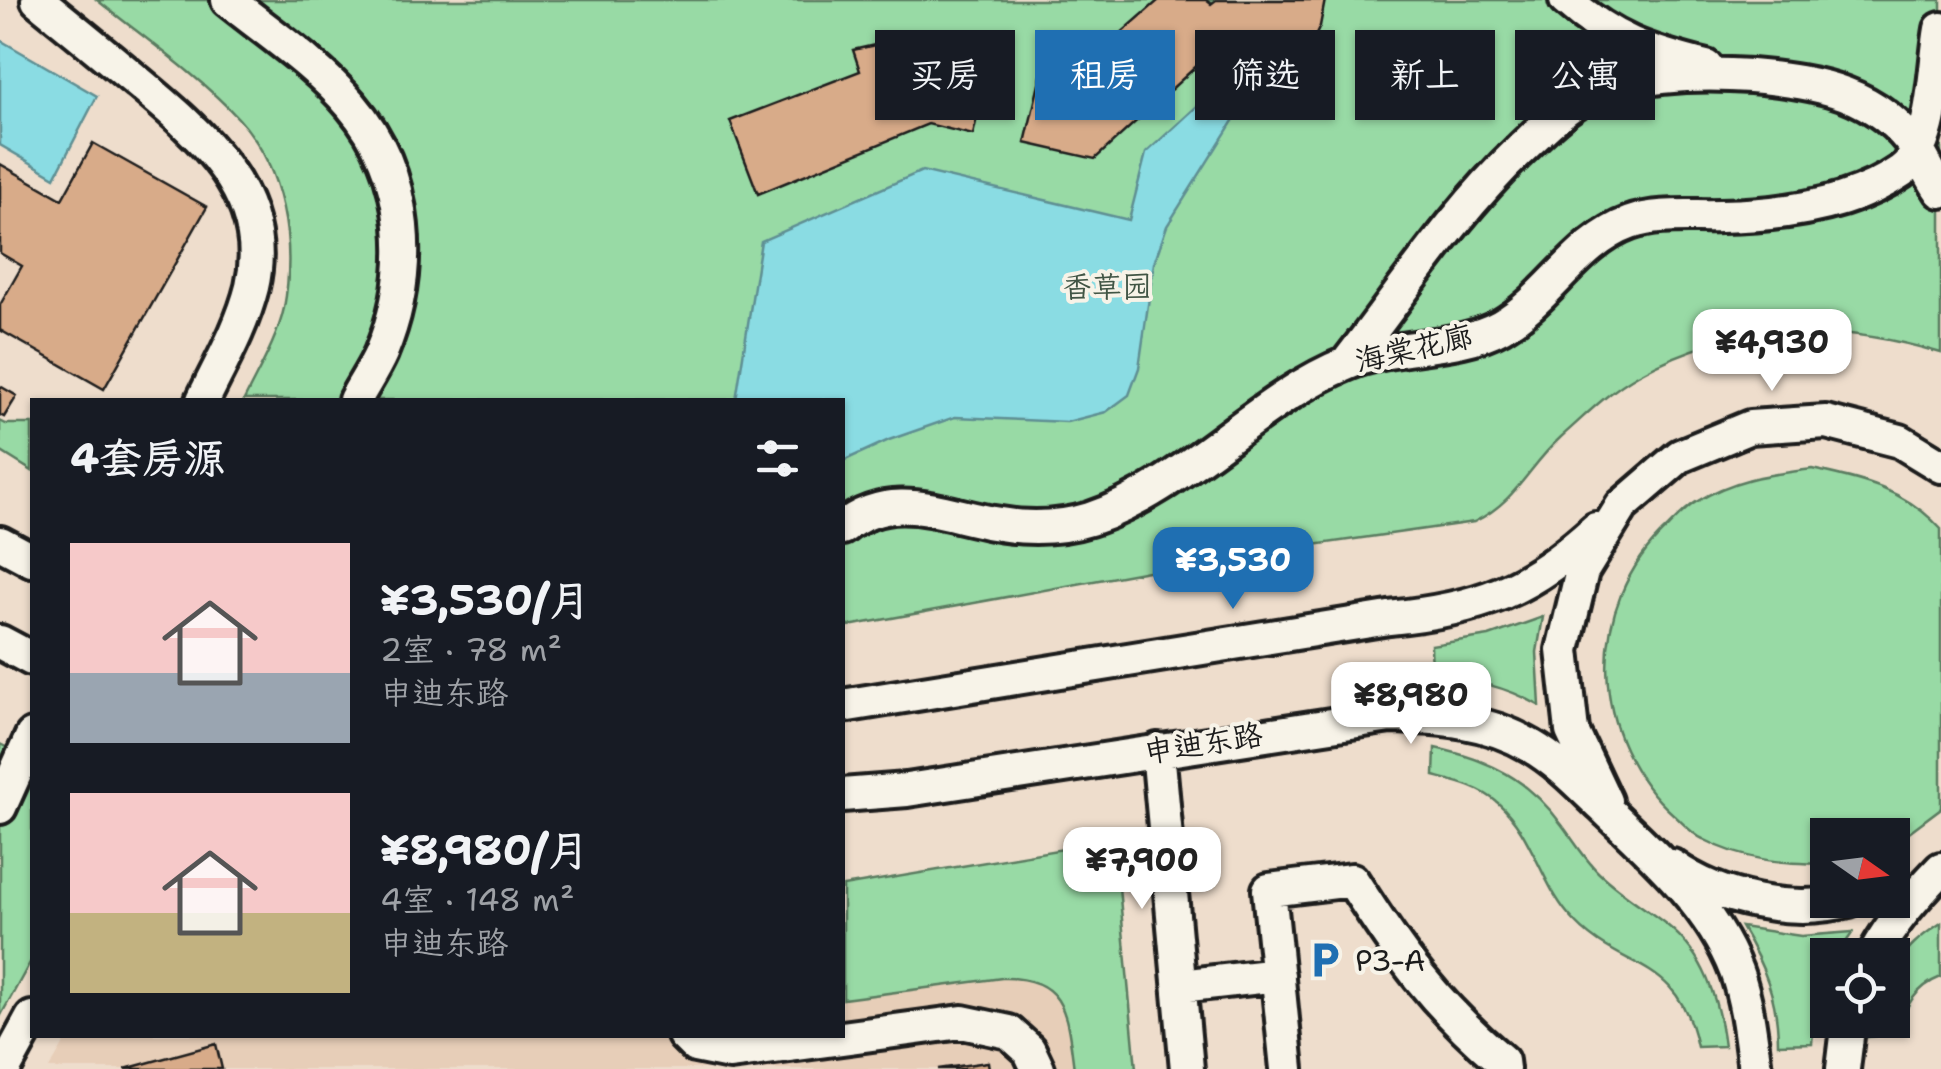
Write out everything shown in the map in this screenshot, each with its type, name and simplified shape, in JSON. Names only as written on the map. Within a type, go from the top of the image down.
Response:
[{"type":"street","points":[[38,0],[196,130],[229,172],[247,206],[254,242],[253,284],[238,329],[203,398]]},
{"type":"street","points":[[228,0],[350,104],[376,139],[394,184],[404,265],[380,355],[356,398]]},
{"type":"street","points":[[1566,0],[1619,40],[1734,75]]},
{"type":"street","points":[[1918,152],[1928,121],[1941,29]]},
{"type":"street","points":[[1348,362],[1451,223],[1550,120],[1581,99],[1626,84],[1673,77],[1734,75],[1819,84],[1850,93],[1874,106],[1900,129],[1941,191]]},
{"type":"street","name":"海棠花廊","points":[[845,526],[872,509],[896,506],[1032,528],[1061,527],[1091,519],[1146,492],[1309,382],[1348,362],[1499,328],[1524,310],[1586,250],[1608,233],[1634,221],[1788,211],[1877,184],[1905,170],[1918,152]]},
{"type":"street","points":[[845,706],[1456,610],[1499,596],[1538,577],[1680,456],[1750,427],[1826,422],[1900,440],[1941,466]]},
{"type":"street","points":[[1622,506],[1582,571],[1564,650],[1572,731],[1608,805],[1702,913],[1736,971],[1755,1069]]},
{"type":"street","points":[[0,543],[30,559]]},
{"type":"street","points":[[0,642],[30,658]]},
{"type":"street","name":"申迪东路","points":[[845,795],[907,790],[1351,720],[1442,716],[1487,727],[1530,745],[1574,779],[1642,844]]},
{"type":"street","points":[[0,806],[30,740]]},
{"type":"street","points":[[1158,750],[1188,1069]]},
{"type":"street","points":[[1642,844],[1685,875],[1754,902],[1810,905]]},
{"type":"street","points":[[1910,879],[1941,861]]},
{"type":"street","points":[[1885,938],[1913,897],[1941,869]]},
{"type":"street","points":[[1288,1069],[1269,890],[1352,880],[1415,976],[1459,1025],[1502,1060],[1503,1069]]},
{"type":"street","points":[[1180,986],[1278,975]]},
{"type":"street","points":[[4,1069],[30,1022]]},
{"type":"street","points":[[845,1038],[962,1022],[1009,1032],[1028,1050],[1038,1069]]},
{"type":"street","points":[[687,1038],[695,1046],[730,1053],[842,1038]]},
{"type":"street","points":[[1843,1069],[1847,1038]]},
{"type":"shaded area","points":[[1062,886],[1116,1069],[49,1069],[67,1038],[845,1038],[845,921]]},
{"type":"green space","name":"香草园","points":[[97,0],[1941,0],[1941,353],[1864,336],[1825,332],[1749,336],[1711,344],[1674,357],[1617,388],[1549,449],[1501,504],[1474,522],[1208,560],[845,627],[845,398],[245,398],[281,320],[287,283],[287,233],[267,160],[223,103]]},
{"type":"green space","points":[[0,421],[30,424],[30,470],[0,451]]},
{"type":"green space","points":[[1812,469],[1865,482],[1913,504],[1941,529],[1941,808],[1910,831],[1910,818],[1810,818],[1810,863],[1749,856],[1718,846],[1691,831],[1646,784],[1625,749],[1612,711],[1607,672],[1610,633],[1621,594],[1640,559],[1696,502],[1738,483]]},
{"type":"green space","points":[[1543,617],[1537,652],[1540,706],[1488,685],[1432,676],[1431,645],[1489,636]]},
{"type":"green space","points":[[0,744],[30,759],[30,963],[0,1017]]},
{"type":"green space","points":[[1435,748],[1473,758],[1521,783],[1549,809],[1599,873],[1680,937],[1708,979],[1724,1046],[1697,1047],[1688,1017],[1661,979],[1607,947],[1568,914],[1519,828],[1498,803],[1476,789],[1434,776]]},
{"type":"green space","points":[[1081,846],[1119,887],[1136,1069],[1074,1069],[1060,1003],[1040,984],[1023,979],[1002,978],[845,999],[845,886]]},
{"type":"green space","points":[[1941,923],[1941,977],[1924,986],[1910,1003],[1910,948]]},
{"type":"green space","points":[[1741,927],[1801,936],[1853,932],[1849,938],[1810,938],[1812,1043],[1778,1044],[1768,983]]},
{"type":"water","points":[[0,40],[97,96],[55,177],[0,145]]},
{"type":"water","points":[[1195,108],[1195,120],[1234,120],[1167,226],[1154,263],[1139,368],[1129,395],[1106,412],[1067,422],[955,417],[845,460],[845,398],[736,398],[761,241],[922,171],[1129,220],[1146,153]]},
{"type":"building","points":[[1159,0],[1206,0],[1211,4],[1216,0],[1325,0],[1318,30],[1195,30],[1195,67],[1175,86],[1175,30],[1125,30]]},
{"type":"building","points":[[875,45],[875,120],[976,120],[973,135],[928,124],[758,194],[730,121],[860,71],[853,50]]},
{"type":"building","points":[[1035,101],[1035,120],[1138,120],[1095,159],[1025,143]]},
{"type":"building","points":[[93,143],[207,207],[104,389],[0,330],[0,305],[22,266],[0,253],[0,164],[62,199]]},
{"type":"building","points":[[0,386],[17,396],[4,417],[0,415]]},
{"type":"building","points":[[216,1044],[222,1069],[125,1069]]},
{"type":"building","points":[[988,1062],[989,1069],[938,1069]]},
{"type":"place","name":"P3-A","points":[[1325,960]]}]
